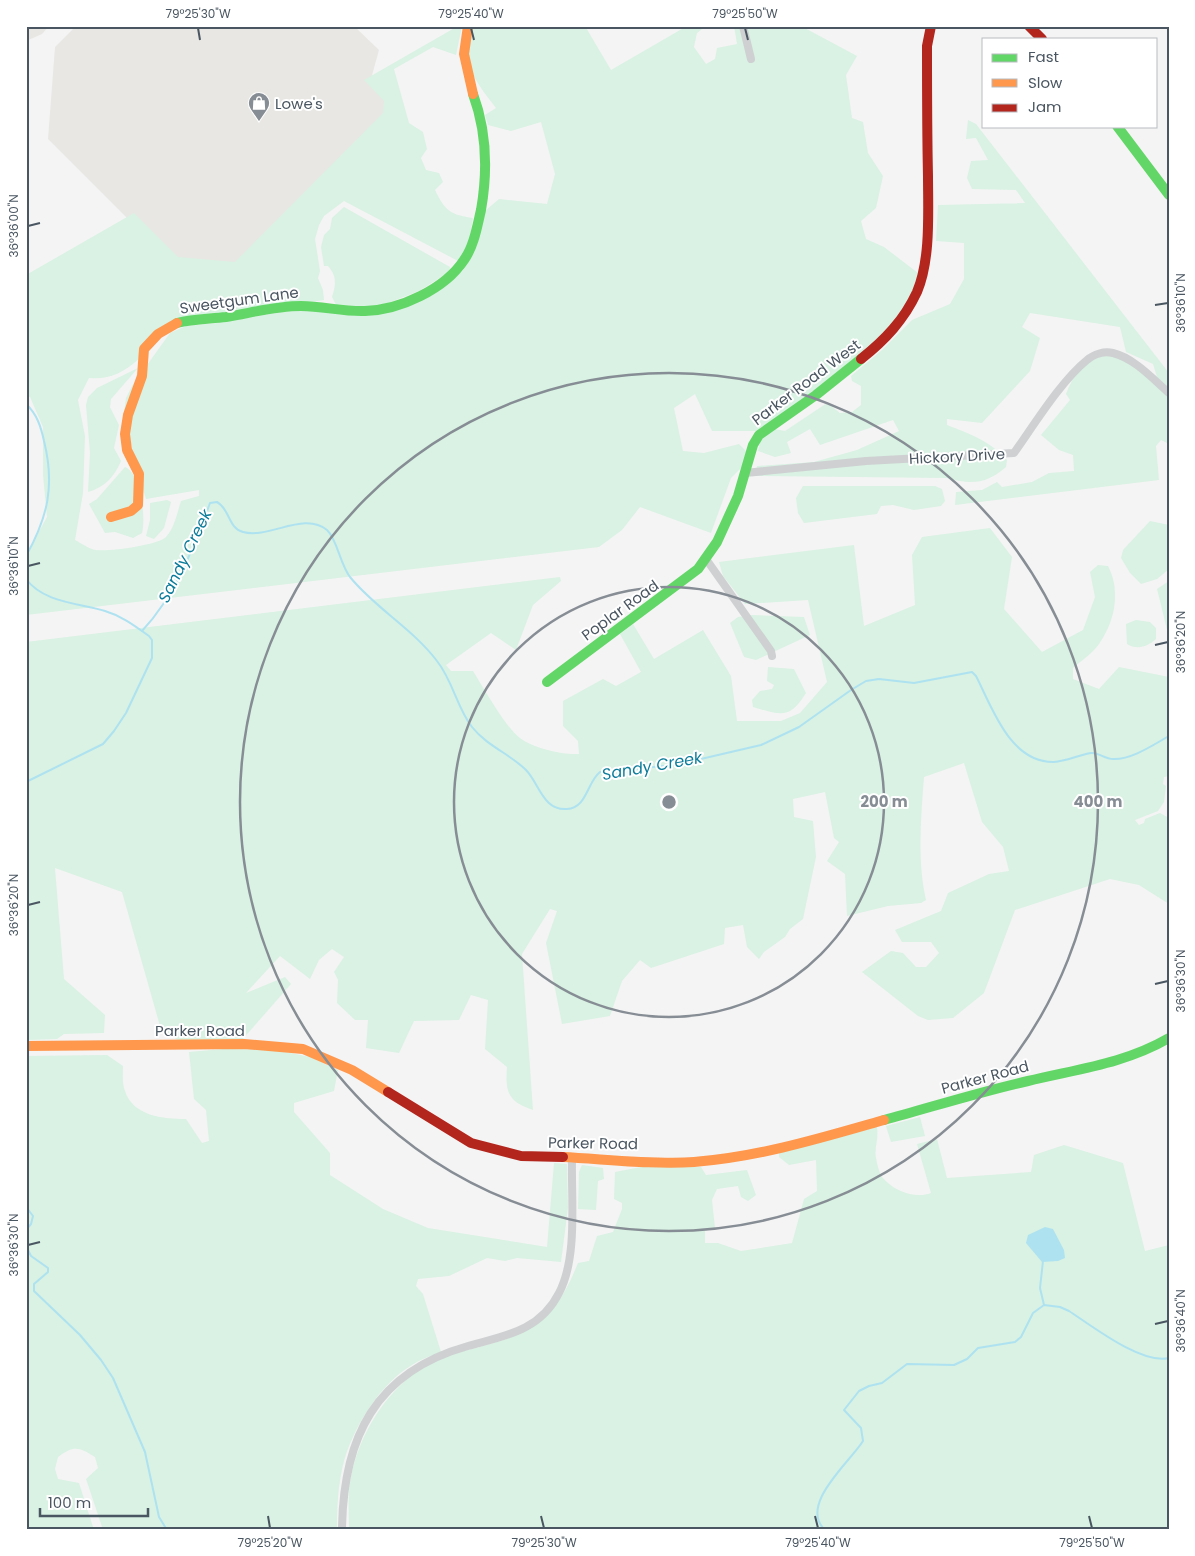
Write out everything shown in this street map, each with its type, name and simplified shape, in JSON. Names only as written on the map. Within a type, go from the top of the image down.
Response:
[{"type":"street","name":"Sweetgum Lane","points":[[111,517],[131,511],[138,505],[138,474],[125,444],[126,424],[142,376],[144,349],[170,326],[300,306],[359,312],[380,310],[403,302],[427,290],[450,276],[462,264],[470,248],[478,219],[486,150],[482,123],[463,64],[464,41],[468,26]]},
{"type":"street","points":[[743,26],[751,59]]},
{"type":"street","name":"Parker Road West","points":[[706,559],[738,496],[753,445],[761,433],[816,394],[880,344],[911,307],[922,277],[928,229],[927,46],[931,26]]},
{"type":"street","points":[[1029,26],[1041,38]]},
{"type":"street","points":[[1119,128],[1169,195]]},
{"type":"street","name":"Hickory Drive","points":[[746,473],[866,461],[1014,453],[1068,380],[1088,359],[1102,353],[1113,353],[1125,358],[1169,393]]},
{"type":"street","points":[[706,559],[771,651],[772,656]]},
{"type":"street","name":"Poplar Road","points":[[547,682],[677,586],[706,559]]},
{"type":"street","name":"Parker Road","points":[[26,1046],[244,1044],[303,1049],[352,1070],[471,1143],[499,1152],[572,1158],[699,1162],[762,1152],[862,1127],[1012,1084],[1121,1062],[1169,1038]]},
{"type":"street","points":[[342,1530],[344,1490],[351,1458],[363,1427],[386,1393],[409,1371],[436,1356],[508,1336],[530,1326],[538,1320],[558,1295],[565,1280],[569,1257],[572,1158]]},
{"type":"shaded area","points":[[26,26],[49,26],[42,34],[26,41]]},
{"type":"shaded area","points":[[76,26],[354,26],[379,50],[371,79],[396,107],[236,271],[178,269],[48,139],[55,47]]},
{"type":"green space","points":[[458,26],[462,26],[456,55],[433,47],[394,69],[409,123],[423,132],[427,149],[421,158],[426,170],[439,173],[443,182],[435,190],[442,203],[450,211],[473,218],[469,243],[460,262],[344,201],[324,216],[315,239],[320,271],[318,278],[323,290],[324,300],[166,324],[135,363],[114,375],[102,378],[89,378],[78,400],[85,436],[83,493],[75,540],[96,550],[122,549],[154,543],[166,537],[172,529],[181,501],[199,496],[199,490],[146,499],[137,470],[124,412],[126,398],[132,386],[170,333],[186,326],[217,323],[305,308],[390,310],[462,272],[477,245],[485,211],[499,199],[547,204],[555,174],[541,122],[511,131],[488,125],[485,115],[496,108],[481,88],[469,62],[468,51],[472,26],[585,26],[611,70],[687,26],[706,26],[697,33],[694,47],[706,64],[715,59],[717,48],[737,44],[734,26],[801,26],[857,56],[846,75],[852,118],[863,122],[868,153],[883,176],[876,208],[861,221],[866,239],[884,247],[918,273],[909,302],[897,320],[873,345],[809,396],[758,431],[712,431],[695,394],[674,408],[683,451],[704,453],[739,444],[747,452],[743,466],[731,478],[711,533],[640,507],[622,530],[599,547],[26,615],[26,555],[47,517],[43,475],[43,427],[30,397],[26,394],[26,275],[134,213],[178,257],[235,262],[383,113],[384,101],[364,80]]},
{"type":"green space","points":[[968,120],[976,124],[1169,373],[1169,388],[1157,377],[1153,364],[1126,352],[1120,327],[1030,313],[1022,327],[1040,338],[1030,371],[982,423],[947,419],[947,425],[987,443],[1007,460],[1006,467],[999,473],[978,482],[964,482],[947,478],[756,476],[757,466],[814,462],[857,450],[899,431],[893,420],[820,445],[810,429],[787,442],[791,453],[775,457],[758,451],[761,437],[774,429],[785,431],[827,403],[840,413],[852,412],[861,405],[861,386],[852,381],[851,376],[882,350],[912,320],[950,304],[964,279],[964,243],[936,241],[938,205],[1025,203],[1016,190],[972,189],[967,178],[971,161],[988,160],[976,138],[966,139]]},
{"type":"green space","points":[[344,207],[450,267],[449,272],[419,291],[375,308],[336,305],[332,297],[335,285],[334,277],[328,266],[324,266],[321,247],[324,235],[330,229],[332,218]]},
{"type":"green space","points":[[1105,355],[1114,356],[1140,370],[1169,397],[1169,444],[1161,440],[1156,446],[1159,480],[955,505],[956,492],[982,490],[997,482],[1002,487],[1032,482],[1049,473],[1074,471],[1073,455],[1059,450],[1041,435],[1070,400],[1066,394],[1076,374],[1092,361]]},
{"type":"green space","points":[[138,368],[111,399],[110,407],[119,425],[114,448],[121,461],[108,481],[88,492],[90,453],[86,405],[88,397],[97,388]]},
{"type":"green space","points":[[125,467],[135,478],[143,507],[142,533],[133,538],[115,532],[105,533],[89,504],[97,499]]},
{"type":"green space","points":[[803,486],[935,486],[942,489],[945,501],[941,506],[914,510],[893,505],[881,506],[877,514],[804,523],[798,513],[796,498]]},
{"type":"green space","points":[[167,500],[171,502],[164,528],[154,539],[146,536],[150,520],[150,503]]},
{"type":"green space","points":[[1150,521],[1169,525],[1169,569],[1157,579],[1141,584],[1130,573],[1121,558],[1123,550]]},
{"type":"green space","points":[[990,528],[1012,557],[1004,609],[1042,652],[1083,630],[1095,597],[1090,572],[1098,565],[1108,566],[1112,576],[1115,596],[1109,626],[1099,644],[1073,668],[1073,679],[1099,689],[1119,667],[1169,677],[1169,776],[1164,777],[1163,784],[1166,786],[1164,802],[1158,811],[1135,820],[1139,825],[1144,823],[1145,819],[1160,813],[1169,818],[1169,904],[1139,885],[1110,879],[1015,910],[984,993],[953,1018],[928,1020],[918,1016],[862,972],[891,951],[903,953],[916,967],[926,967],[939,953],[931,942],[902,942],[895,930],[941,911],[948,893],[989,874],[1009,871],[1003,847],[982,822],[964,763],[924,777],[921,823],[921,870],[926,900],[921,903],[888,906],[847,916],[845,874],[827,861],[839,842],[834,838],[825,792],[793,799],[794,817],[813,821],[816,857],[803,919],[790,929],[785,937],[764,952],[759,959],[747,947],[743,925],[725,928],[724,944],[651,968],[640,960],[622,981],[610,1016],[562,1024],[546,943],[557,911],[550,909],[522,954],[533,1110],[513,1099],[508,1089],[507,1067],[485,1049],[488,1000],[471,995],[459,1020],[414,1021],[399,1053],[366,1048],[368,1020],[355,1020],[337,1003],[338,980],[334,972],[344,957],[332,949],[319,960],[310,979],[280,956],[246,993],[285,977],[291,984],[242,1040],[180,1042],[160,1026],[122,892],[55,868],[64,979],[105,1015],[104,1033],[64,1034],[57,1039],[26,1040],[26,642],[560,577],[561,581],[533,605],[516,650],[491,633],[446,665],[451,671],[473,671],[502,717],[520,738],[532,745],[548,750],[579,754],[578,741],[563,726],[563,701],[603,679],[616,686],[641,672],[620,634],[633,624],[654,659],[703,630],[731,676],[737,721],[781,721],[800,713],[827,682],[808,600],[745,604],[723,576],[719,562],[854,545],[864,626],[915,605],[912,555],[922,537]]},
{"type":"green space","points":[[1169,581],[1169,638],[1157,589]]},
{"type":"green space","points":[[752,615],[804,617],[810,635],[756,660],[744,657],[730,623],[738,617]]},
{"type":"green space","points":[[1136,620],[1150,622],[1156,628],[1156,639],[1142,647],[1134,647],[1127,644],[1126,624]]},
{"type":"green space","points":[[768,667],[794,669],[806,693],[800,702],[789,711],[778,713],[753,707],[752,700],[760,691],[772,689],[774,685],[767,681]]},
{"type":"green space","points":[[223,1049],[276,1050],[310,1057],[338,1070],[334,1091],[294,1103],[294,1112],[330,1153],[330,1175],[383,1209],[428,1228],[547,1247],[554,1163],[567,1164],[568,1208],[561,1262],[517,1258],[505,1261],[487,1258],[449,1276],[418,1279],[416,1286],[423,1294],[441,1352],[419,1361],[401,1373],[379,1394],[362,1420],[354,1434],[344,1461],[338,1495],[337,1530],[103,1530],[86,1479],[98,1468],[95,1457],[80,1449],[73,1449],[58,1457],[55,1469],[58,1479],[79,1483],[94,1530],[26,1530],[26,1056],[107,1055],[123,1066],[124,1088],[135,1106],[142,1111],[159,1117],[186,1119],[202,1143],[209,1141],[206,1110],[194,1099],[189,1052]]},
{"type":"green space","points":[[920,1117],[925,1136],[891,1142],[886,1126]]},
{"type":"green space","points":[[877,1127],[876,1154],[881,1175],[898,1190],[911,1194],[925,1195],[931,1193],[917,1144],[937,1139],[947,1178],[1031,1172],[1034,1155],[1064,1145],[1123,1163],[1145,1251],[1169,1245],[1169,1530],[349,1530],[349,1497],[352,1471],[358,1451],[378,1412],[407,1379],[424,1367],[448,1355],[502,1341],[543,1319],[562,1296],[578,1263],[589,1261],[597,1236],[613,1232],[622,1209],[622,1203],[614,1199],[615,1172],[646,1166],[701,1167],[706,1175],[747,1170],[756,1195],[748,1201],[741,1197],[738,1186],[717,1189],[712,1200],[715,1228],[705,1231],[705,1243],[718,1243],[741,1251],[792,1243],[804,1199],[817,1191],[816,1160],[789,1165],[779,1157],[779,1153]]},
{"type":"green space","points":[[582,1165],[603,1168],[604,1179],[598,1181],[596,1210],[578,1209],[579,1172]]},
{"type":"water","points":[[1045,1227],[1053,1229],[1064,1250],[1065,1258],[1058,1261],[1042,1262],[1026,1243],[1028,1235]]},
{"type":"waterway","name":"Sandy Creek","points":[[26,404],[38,421],[49,472],[49,486],[44,514],[40,528],[26,556]]},
{"type":"waterway","name":"Sandy Creek","points":[[142,631],[174,587],[190,554],[210,503],[217,502],[224,509],[234,527],[243,532],[264,532],[308,523],[318,525],[327,530],[350,577],[371,599],[416,638],[437,661],[472,727],[478,734],[526,770],[547,801],[552,806],[559,808],[574,808],[579,804],[600,772],[675,765],[761,745],[799,727],[866,681],[879,679],[914,683],[972,672],[976,676],[1004,731],[1026,753],[1039,760],[1054,762],[1091,753],[1110,759],[1120,759],[1142,751],[1169,736]]},
{"type":"waterway","points":[[26,579],[33,587],[52,598],[105,611],[117,616],[139,629],[152,640],[152,658],[126,713],[103,744],[26,782]]},
{"type":"waterway","points":[[26,1207],[33,1216],[31,1224],[26,1230]]},
{"type":"waterway","points":[[26,1246],[31,1256],[48,1268],[48,1272],[34,1284],[34,1291],[80,1335],[113,1378],[145,1452],[159,1517],[167,1530]]},
{"type":"waterway","points":[[1043,1261],[1040,1288],[1044,1305]]},
{"type":"waterway","name":"Sandy Creek","points":[[825,1530],[818,1520],[818,1508],[822,1496],[829,1484],[863,1441],[861,1428],[844,1410],[859,1391],[882,1383],[907,1364],[954,1365],[967,1359],[978,1348],[1015,1342],[1021,1337],[1033,1313],[1044,1305],[1060,1307],[1069,1311],[1118,1343],[1145,1356],[1158,1359],[1169,1358]]},
{"type":"traffic: fast","points":[[177,323],[291,306],[357,311],[379,310],[407,302],[434,289],[456,270],[464,260],[473,243],[481,210],[485,180],[485,151],[478,108],[473,94]]},
{"type":"traffic: fast","points":[[1119,128],[1169,195]]},
{"type":"traffic: fast","points":[[547,682],[698,569],[717,542],[738,496],[753,445],[759,435],[816,395],[861,359]]},
{"type":"traffic: fast","points":[[884,1120],[992,1090],[1118,1060],[1152,1047],[1169,1038]]},
{"type":"traffic: slow","points":[[468,26],[464,54],[473,94]]},
{"type":"traffic: slow","points":[[111,517],[131,511],[138,505],[139,474],[127,450],[125,434],[128,415],[142,376],[144,349],[158,334],[177,323]]},
{"type":"traffic: slow","points":[[26,1046],[244,1044],[303,1049],[352,1070],[388,1092]]},
{"type":"traffic: slow","points":[[563,1157],[662,1163],[694,1162],[742,1156],[790,1146],[884,1120]]},
{"type":"traffic: jam","points":[[861,359],[886,337],[906,312],[917,292],[925,265],[928,219],[927,46],[931,26]]},
{"type":"traffic: jam","points":[[1029,26],[1041,38]]},
{"type":"traffic: jam","points":[[388,1092],[471,1143],[521,1156],[563,1157]]},
{"type":"place","name":"Lowe's","points":[[259,122]]}]
